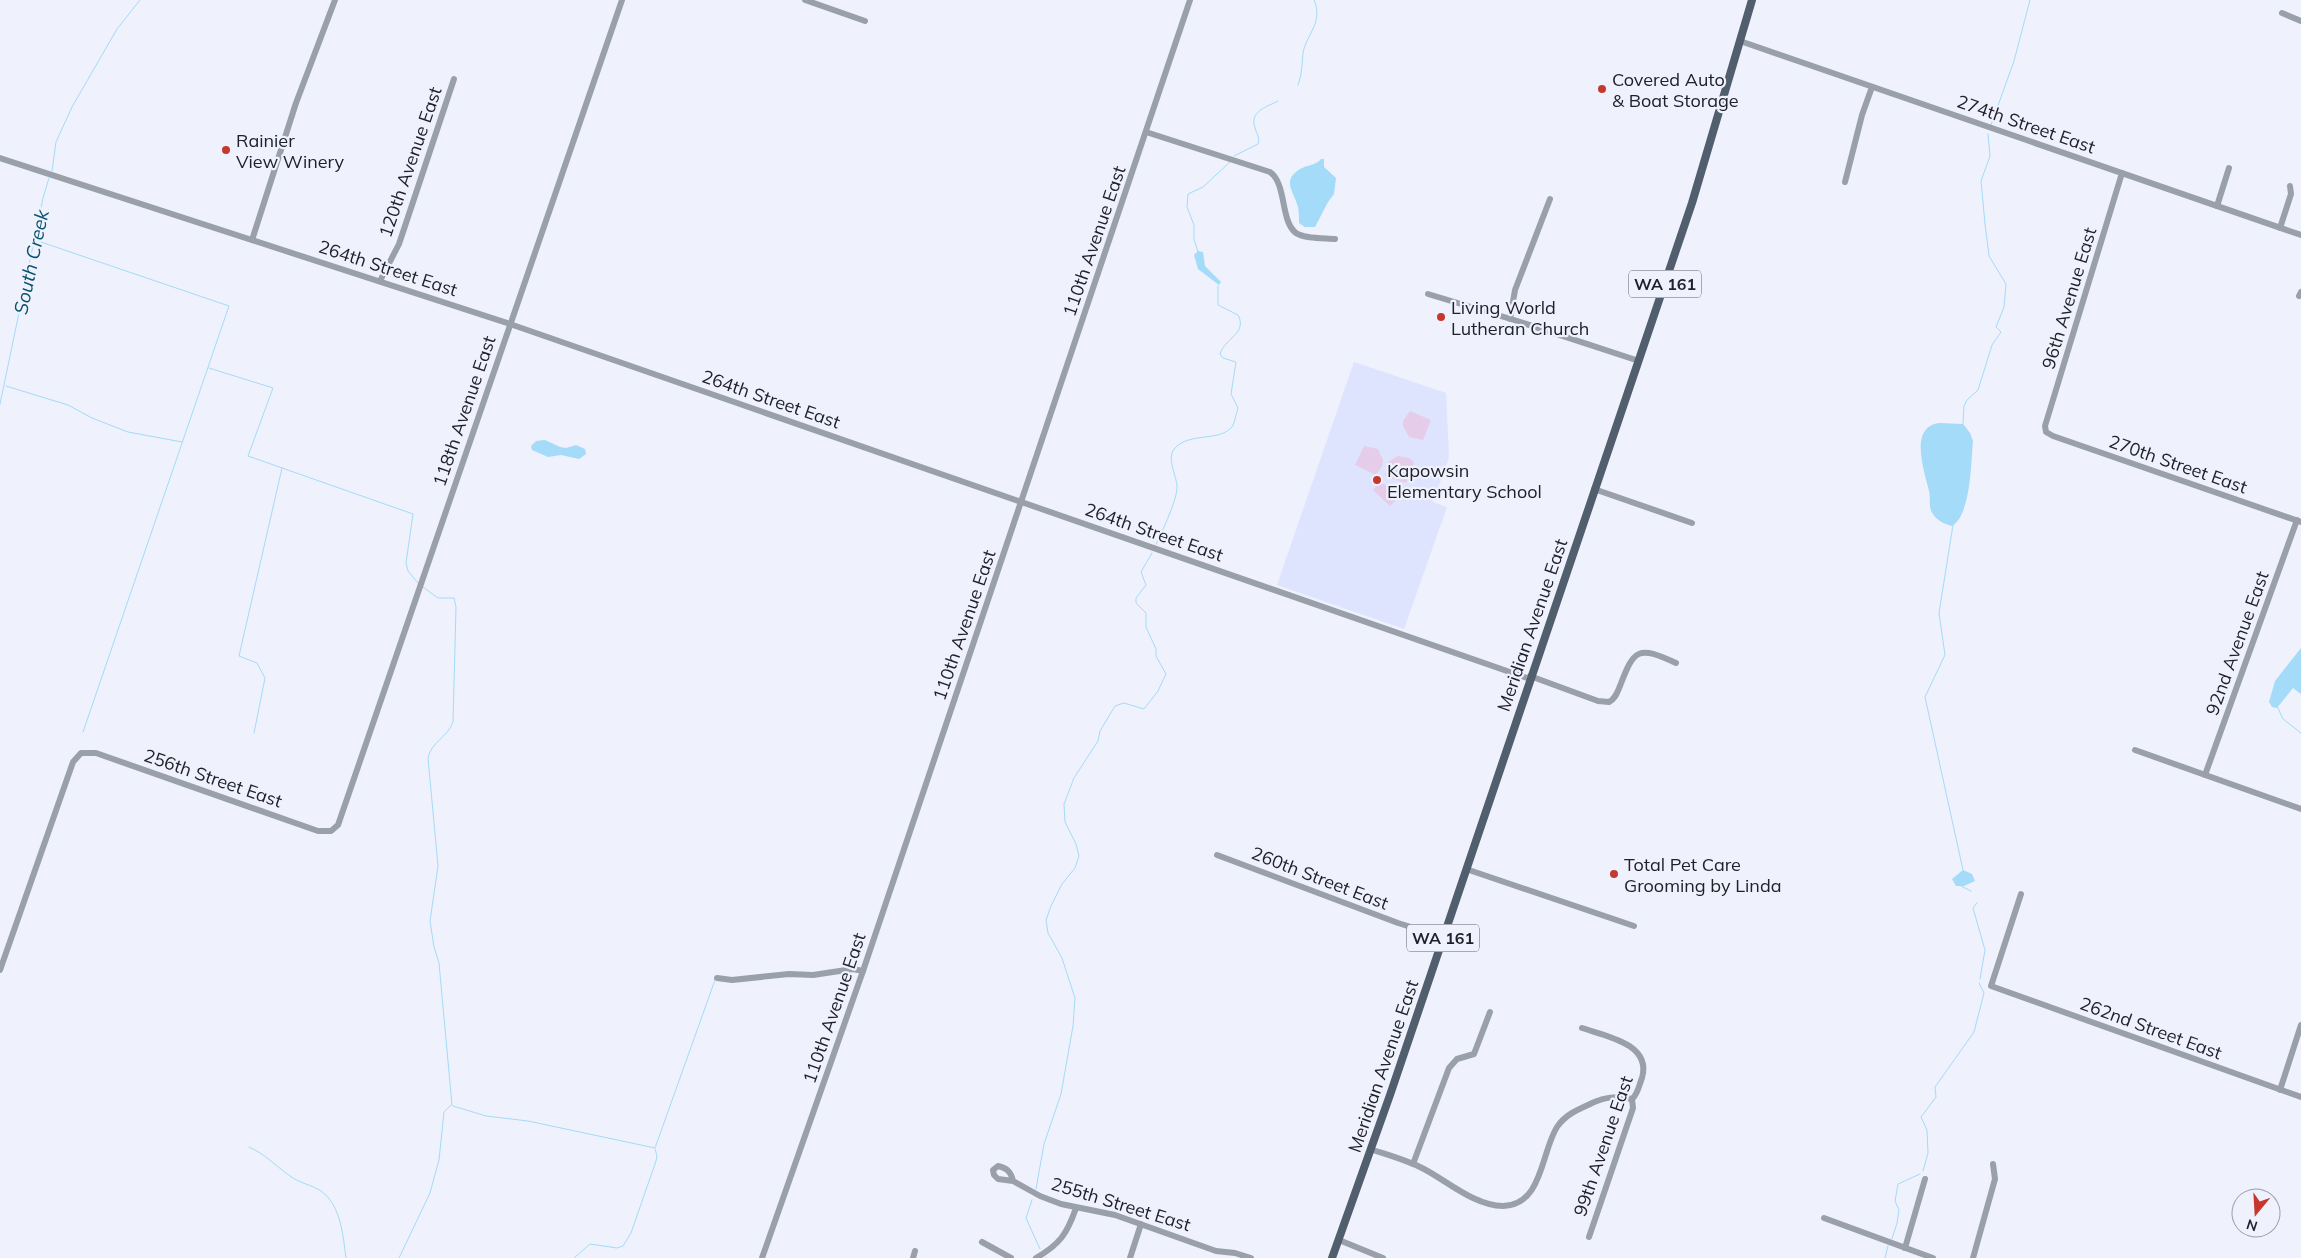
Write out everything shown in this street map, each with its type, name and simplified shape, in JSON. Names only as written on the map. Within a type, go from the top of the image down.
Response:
[{"type":"main road","name":"Meridian Avenue East","points":[[1332,1258],[1692,204],[1752,0]]},
{"type":"street","points":[[252,240],[296,103],[335,0]]},
{"type":"street","name":"118th Avenue East","points":[[333,830],[344,811],[622,0]]},
{"type":"street","points":[[805,0],[865,21]]},
{"type":"street","name":"110th Avenue East","points":[[762,1258],[863,971],[1190,0]]},
{"type":"street","points":[[2282,13],[2301,21]]},
{"type":"street","name":"274th Street East","points":[[1740,41],[2301,235]]},
{"type":"street","name":"120th Avenue East","points":[[380,281],[399,244],[454,79]]},
{"type":"street","points":[[1845,182],[1862,115],[1872,87]]},
{"type":"street","points":[[1146,132],[1270,172],[1277,181],[1290,225],[1294,231],[1304,236],[1335,239]]},
{"type":"street","name":"264th Street East","points":[[0,158],[510,324],[1604,702],[1612,700],[1616,695],[1630,661],[1641,652],[1676,663]]},
{"type":"street","points":[[2217,206],[2229,168]]},
{"type":"street","name":"96th Avenue East","points":[[2046,432],[2045,426],[2122,173]]},
{"type":"street","points":[[2280,228],[2291,194],[2290,186]]},
{"type":"street","points":[[1510,319],[1515,290],[1550,198]]},
{"type":"street","points":[[1428,294],[1639,361]]},
{"type":"street","name":"270th Street East","points":[[2046,432],[2299,521]]},
{"type":"street","points":[[1594,489],[1692,523]]},
{"type":"street","name":"92nd Avenue East","points":[[2205,775],[2299,521]]},
{"type":"street","points":[[2135,750],[2301,809]]},
{"type":"street","name":"256th Street East","points":[[0,970],[74,762],[81,753],[96,753],[318,831],[326,832],[333,830]]},
{"type":"street","name":"260th Street East","points":[[1217,855],[1398,924],[1443,937]]},
{"type":"street","points":[[1466,869],[1634,926]]},
{"type":"street","name":"262nd Street East","points":[[2021,894],[1992,986],[2301,1097]]},
{"type":"street","points":[[717,978],[732,980],[789,974],[813,975],[853,969],[863,971]]},
{"type":"street","points":[[1413,1164],[1451,1064],[1457,1059],[1474,1054],[1490,1012]]},
{"type":"street","points":[[2280,1090],[2301,1025]]},
{"type":"street","name":"99th Avenue East","points":[[1582,1028],[1626,1044],[1637,1052],[1644,1065],[1639,1085],[1632,1099],[1633,1108],[1589,1237]]},
{"type":"street","points":[[1370,1149],[1424,1168],[1460,1191],[1481,1200],[1500,1206],[1517,1204],[1524,1200],[1531,1191],[1554,1133],[1563,1119],[1603,1098],[1618,1097],[1632,1099]]},
{"type":"street","points":[[1972,1258],[1996,1179],[1993,1164]]},
{"type":"street","points":[[1905,1248],[1925,1179]]},
{"type":"street","name":"255th Street East","points":[[1013,1181],[1040,1196],[1076,1208],[1106,1212],[1227,1255],[1251,1258]]},
{"type":"street","points":[[1036,1258],[1060,1242],[1067,1231],[1076,1208]]},
{"type":"street","points":[[1824,1218],[1933,1258]]},
{"type":"street","points":[[1130,1258],[1140,1224]]},
{"type":"street","points":[[1339,1240],[1383,1258]]},
{"type":"street","points":[[982,1242],[1010,1258]]},
{"type":"street","points":[[913,1258],[915,1251]]},
{"type":"shaded area","points":[[1324,159],[1324,167],[1336,178],[1334,194],[1315,227],[1305,227],[1299,223],[1298,207],[1290,187],[1290,182],[1294,173],[1317,163]]},
{"type":"shaded area","points":[[1198,251],[1203,252],[1205,266],[1221,282],[1219,285],[1198,269],[1194,255]]},
{"type":"shaded area","name":"Kapowsin Elementary School","points":[[1354,362],[1446,393],[1449,457],[1433,502],[1447,507],[1404,629],[1277,585]]},
{"type":"shaded area","points":[[1410,411],[1431,420],[1423,440],[1409,437],[1403,426],[1403,421]]},
{"type":"shaded area","points":[[1939,423],[1963,424],[1973,441],[1966,500],[1963,511],[1952,526],[1939,520],[1931,512],[1929,491],[1922,463],[1921,442],[1924,433],[1930,426]]},
{"type":"shaded area","points":[[545,440],[566,448],[576,445],[585,449],[586,454],[579,459],[561,455],[548,457],[532,450],[531,446],[536,441]]},
{"type":"shaded area","points":[[1364,446],[1378,449],[1383,460],[1382,466],[1376,475],[1355,465]]},
{"type":"shaded area","points":[[1398,456],[1409,458],[1414,462],[1406,483],[1385,476],[1388,462]]},
{"type":"shaded area","points":[[1379,483],[1404,492],[1390,506],[1373,490]]},
{"type":"shaded area","points":[[2301,648],[2301,694],[2293,688],[2277,708],[2272,707],[2269,702],[2275,681]]},
{"type":"shaded area","points":[[1963,870],[1972,874],[1975,881],[1964,886],[1956,886],[1952,879]]},
{"type":"waterway","name":"South Creek","points":[[52,171],[56,142],[72,107],[117,29],[140,0]]},
{"type":"waterway","points":[[1298,85],[1303,53],[1316,22],[1317,8],[1314,0]]},
{"type":"waterway","points":[[1991,125],[2014,61],[2030,0]]},
{"type":"waterway","points":[[1234,156],[1258,144],[1254,122],[1255,117],[1260,110],[1278,101]]},
{"type":"waterway","points":[[1963,424],[1964,406],[1967,400],[1978,390],[1992,345],[2001,332],[1996,327],[2004,307],[2006,284],[1989,256],[1985,224],[1981,181],[1990,156],[1988,134]]},
{"type":"waterway","points":[[1198,252],[1194,239],[1194,225],[1187,207],[1188,194],[1203,187],[1230,162]]},
{"type":"waterway","name":"South Creek","points":[[0,404],[43,198],[49,178]]},
{"type":"waterway","points":[[35,240],[229,306],[83,732]]},
{"type":"waterway","points":[[1156,544],[1177,491],[1171,461],[1172,452],[1181,443],[1188,440],[1226,432],[1232,427],[1238,408],[1231,394],[1236,362],[1223,358],[1220,354],[1222,349],[1238,331],[1240,321],[1238,315],[1218,305],[1218,286]]},
{"type":"waterway","points":[[209,368],[273,388],[248,456],[413,514],[406,563],[408,571],[418,583]]},
{"type":"waterway","points":[[6,386],[68,405],[92,418],[128,432],[182,442]]},
{"type":"waterway","points":[[254,733],[265,678],[257,663],[239,656],[282,468]]},
{"type":"waterway","points":[[1953,525],[1939,613],[1945,655],[1925,697],[1963,870]]},
{"type":"waterway","points":[[1036,1189],[1044,1144],[1061,1094],[1073,1026],[1075,998],[1062,958],[1048,933],[1046,920],[1062,884],[1075,868],[1079,856],[1076,844],[1065,822],[1064,804],[1074,778],[1098,741],[1100,731],[1115,706],[1124,703],[1144,709],[1158,691],[1166,674],[1156,656],[1156,649],[1146,627],[1146,613],[1136,603],[1136,598],[1146,585],[1141,572],[1152,553]]},
{"type":"waterway","points":[[423,587],[438,598],[454,598],[456,607],[453,722],[447,732],[432,748],[428,758],[438,866],[430,921],[434,947],[439,963],[452,1105]]},
{"type":"waterway","points":[[2277,706],[2283,719],[2301,733]]},
{"type":"waterway","points":[[1961,886],[1971,891]]},
{"type":"waterway","points":[[1977,903],[1973,908],[1985,950],[1980,979]]},
{"type":"waterway","points":[[453,1106],[486,1116],[528,1121],[655,1148],[715,980]]},
{"type":"waterway","points":[[1923,1171],[1928,1153],[1927,1130],[1921,1117],[1936,1097],[1935,1087],[1974,1032],[1984,993],[1979,983]]},
{"type":"waterway","points":[[399,1258],[430,1193],[439,1160],[444,1112],[451,1105]]},
{"type":"waterway","points":[[249,1147],[294,1178],[321,1191],[328,1197],[340,1222],[346,1258]]},
{"type":"waterway","points":[[574,1258],[590,1244],[617,1248],[623,1246],[631,1233],[656,1161],[655,1149]]},
{"type":"waterway","points":[[1892,1239],[1899,1210],[1895,1201],[1898,1184],[1920,1174]]},
{"type":"waterway","points":[[1032,1200],[1026,1218],[1040,1249]]},
{"type":"waterway","points":[[1885,1258],[1888,1246]]},
{"type":"place","name":"Covered Auto & Boat Storage","points":[[1602,89]]},
{"type":"place","name":"Rainier View Winery","points":[[226,150]]},
{"type":"place","name":"Living World Lutheran Church","points":[[1441,317]]},
{"type":"place","name":"Kapowsin Elementary School","points":[[1377,480]]},
{"type":"place","name":"Total Pet Care Grooming by Linda","points":[[1614,874]]}]
